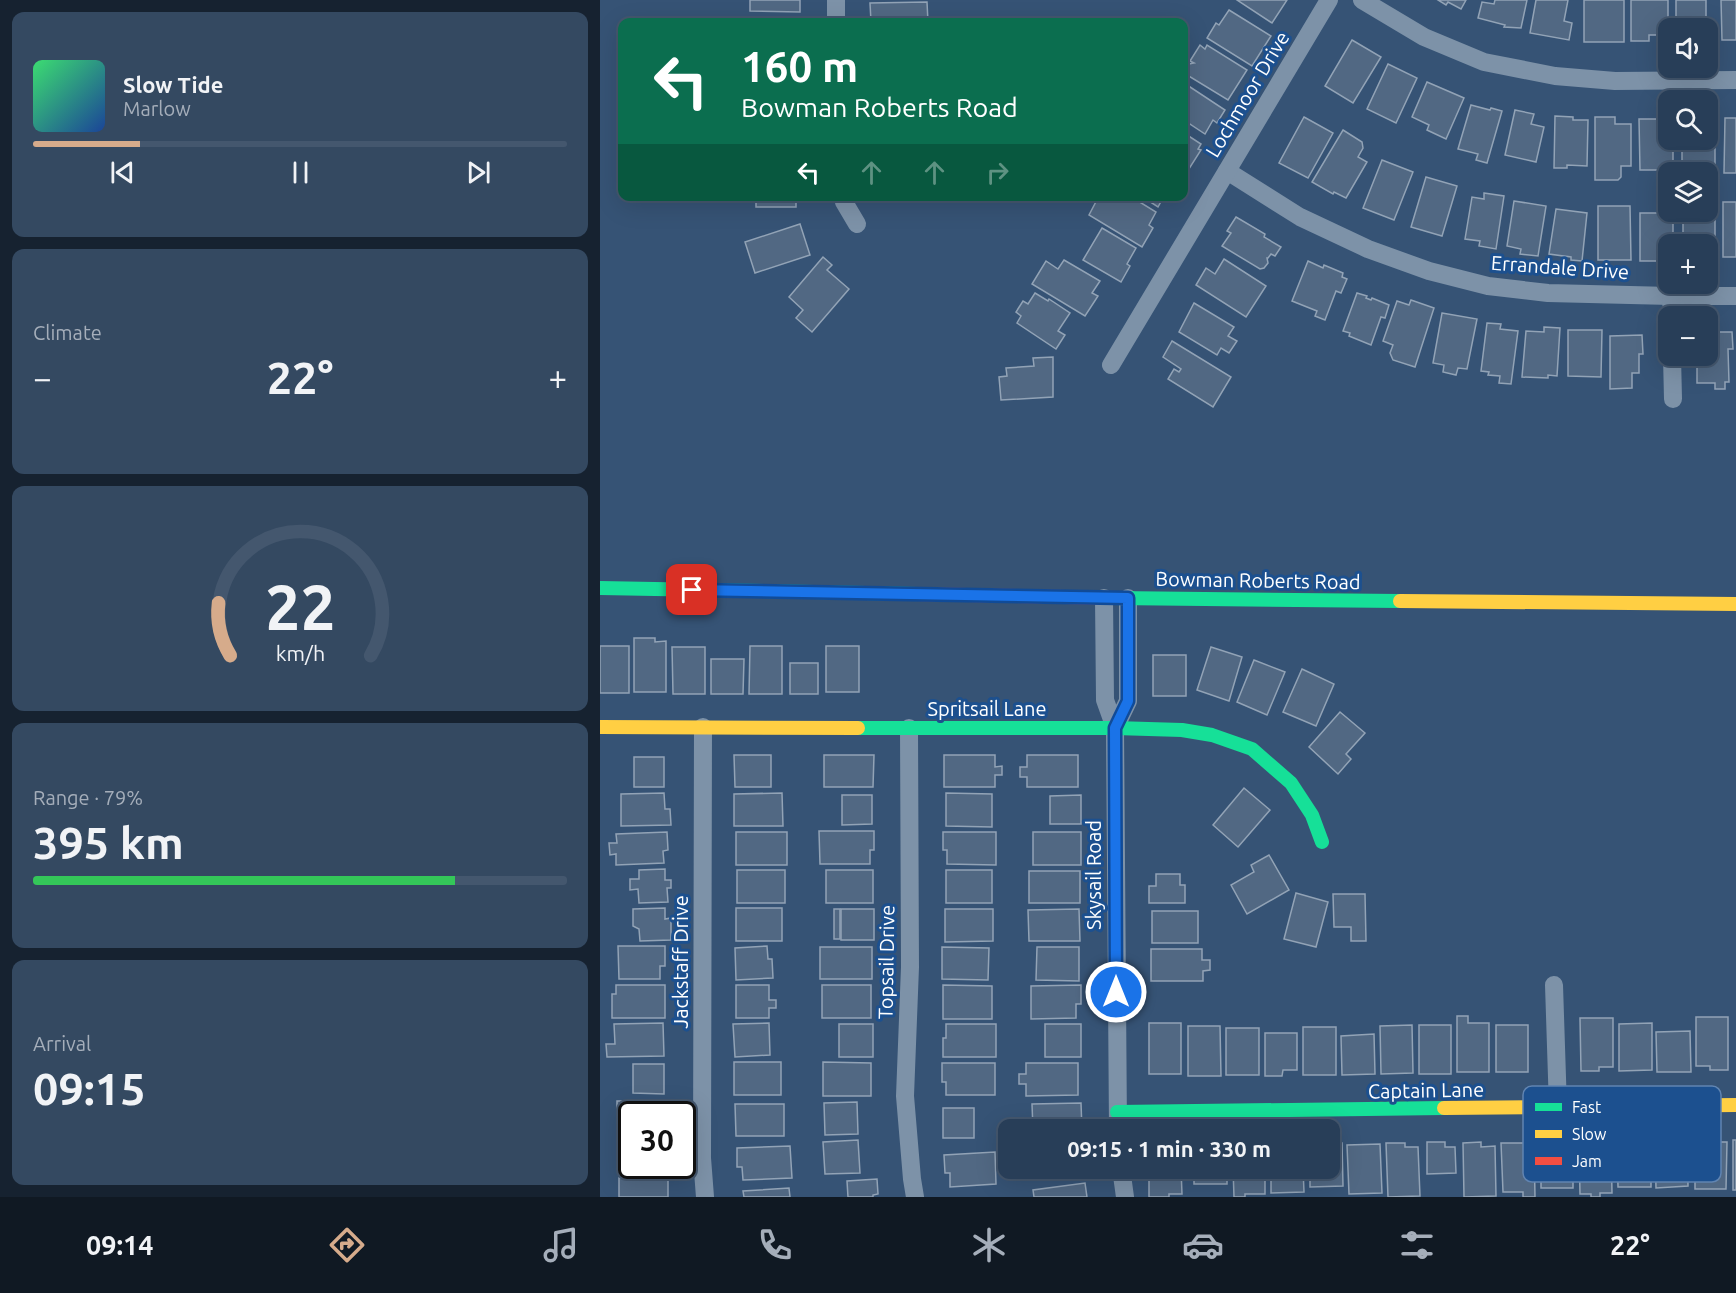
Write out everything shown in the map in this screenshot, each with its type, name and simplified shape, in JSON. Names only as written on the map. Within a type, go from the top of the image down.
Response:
[{"type":"street","points":[[836,0],[836,18]]},
{"type":"street","name":"Lochmoor Drive","points":[[1111,365],[1329,0]]},
{"type":"street","points":[[1362,0],[1424,37],[1484,62],[1555,76],[1615,81],[1736,80]]},
{"type":"street","name":"Errandale Drive","points":[[1227,171],[1300,217],[1368,249],[1429,271],[1488,286],[1548,293],[1736,296]]},
{"type":"street","points":[[844,201],[857,224]]},
{"type":"street","points":[[1671,296],[1672,306]]},
{"type":"street","points":[[1672,366],[1673,399]]},
{"type":"street","name":"Bowman Roberts Road","points":[[600,588],[1104,598],[1736,604]]},
{"type":"street","name":"Skysail Road","points":[[1104,598],[1105,700],[1115,728],[1117,1119]]},
{"type":"street","name":"Skysail Road","points":[[1115,728],[1128,701],[1128,598]]},
{"type":"street","name":"Spritsail Lane","points":[[600,727],[1182,730],[1212,735],[1252,749],[1290,783],[1312,815],[1322,842]]},
{"type":"street","name":"Jackstaff Drive","points":[[703,727],[702,1158],[705,1197]]},
{"type":"street","name":"Topsail Drive","points":[[909,728],[910,967],[905,1096],[915,1197]]},
{"type":"street","points":[[1554,985],[1557,1086]]},
{"type":"street","name":"Captain Lane","points":[[1721,1106],[1736,1106]]},
{"type":"street","name":"Captain Lane","points":[[1185,1119],[1523,1109]]},
{"type":"street","points":[[1123,1179],[1125,1197]]},
{"type":"building","points":[[750,0],[800,0],[800,12],[750,11]]},
{"type":"building","points":[[1237,0],[1287,0],[1272,23]]},
{"type":"building","points":[[1438,0],[1466,0],[1461,9]]},
{"type":"building","points":[[1495,0],[1527,0],[1521,28],[1504,27],[1505,25],[1478,18],[1482,2],[1494,4]]},
{"type":"building","points":[[1536,0],[1568,0],[1564,21],[1572,23],[1569,40],[1530,33]]},
{"type":"building","points":[[1584,0],[1624,0],[1624,42],[1584,42]]},
{"type":"building","points":[[1631,0],[1668,0],[1668,18],[1658,18],[1658,35],[1649,35],[1649,41],[1631,41]]},
{"type":"building","points":[[1676,0],[1706,0],[1706,18],[1676,18]]},
{"type":"building","points":[[1721,0],[1736,0],[1736,40],[1722,40]]},
{"type":"building","points":[[927,2],[928,18],[871,18],[870,3]]},
{"type":"building","points":[[1229,10],[1271,36],[1252,66],[1207,38],[1216,23],[1219,25]]},
{"type":"building","points":[[1352,40],[1381,57],[1353,103],[1325,86]]},
{"type":"building","points":[[1200,45],[1205,49],[1207,45],[1247,70],[1228,100],[1188,76],[1189,64],[1194,63],[1190,61]]},
{"type":"building","points":[[1388,64],[1417,78],[1396,123],[1367,109]]},
{"type":"building","points":[[1427,82],[1464,98],[1446,139],[1427,130],[1429,125],[1412,117]]},
{"type":"building","points":[[1188,86],[1225,110],[1217,123],[1213,120],[1205,134],[1188,123]]},
{"type":"building","points":[[1471,105],[1502,111],[1487,163],[1476,160],[1478,154],[1458,149]]},
{"type":"building","points":[[1515,110],[1534,114],[1531,124],[1544,127],[1536,162],[1505,155]]},
{"type":"building","points":[[1555,116],[1573,117],[1573,120],[1588,120],[1587,166],[1567,165],[1567,168],[1554,168]]},
{"type":"building","points":[[1304,117],[1333,133],[1308,178],[1279,163]]},
{"type":"building","points":[[1595,117],[1615,117],[1615,124],[1631,124],[1631,166],[1621,166],[1621,177],[1618,180],[1595,180]]},
{"type":"building","points":[[1725,118],[1736,118],[1736,173],[1724,173]]},
{"type":"building","points":[[1639,119],[1658,119],[1658,150],[1673,150],[1673,162],[1658,162],[1658,170],[1640,170]]},
{"type":"building","points":[[1343,130],[1362,142],[1363,148],[1358,157],[1367,162],[1346,198],[1334,192],[1333,194],[1312,182]]},
{"type":"building","points":[[1188,136],[1201,144],[1198,149],[1201,150],[1188,170]]},
{"type":"building","points":[[1682,150],[1715,150],[1715,162],[1682,162]]},
{"type":"building","points":[[1382,160],[1413,172],[1394,220],[1363,208]]},
{"type":"building","points":[[1426,177],[1457,186],[1442,236],[1411,227]]},
{"type":"building","points":[[1484,193],[1504,196],[1496,249],[1479,246],[1480,241],[1465,239],[1472,197],[1484,199]]},
{"type":"building","points":[[756,201],[796,201],[796,207],[756,207]]},
{"type":"building","points":[[1096,201],[1138,201],[1156,212],[1149,225],[1153,228],[1142,247],[1089,215]]},
{"type":"building","points":[[1149,201],[1161,201],[1158,207]]},
{"type":"building","points":[[1514,201],[1546,206],[1538,256],[1520,254],[1521,249],[1507,246]]},
{"type":"building","points":[[1723,202],[1736,202],[1736,257],[1723,257]]},
{"type":"building","points":[[1598,206],[1630,206],[1631,260],[1598,260]]},
{"type":"building","points":[[1556,209],[1587,213],[1582,261],[1549,254]]},
{"type":"building","points":[[1640,213],[1658,213],[1658,222],[1673,222],[1673,234],[1658,234],[1658,261],[1640,261]]},
{"type":"building","points":[[1236,217],[1265,234],[1264,237],[1281,247],[1275,256],[1271,254],[1267,258],[1268,263],[1264,268],[1260,269],[1222,246],[1231,233],[1227,231]]},
{"type":"building","points":[[1683,222],[1715,222],[1715,234],[1683,234]]},
{"type":"building","points":[[800,224],[810,255],[755,273],[745,242]]},
{"type":"building","points":[[1102,228],[1136,248],[1121,282],[1083,260]]},
{"type":"building","points":[[823,257],[832,265],[827,270],[849,289],[812,332],[796,318],[803,310],[789,297]]},
{"type":"building","points":[[1224,259],[1266,286],[1246,317],[1196,285],[1206,268],[1215,274]]},
{"type":"building","points":[[1064,260],[1100,281],[1092,293],[1098,296],[1085,316],[1032,284],[1046,261],[1058,269]]},
{"type":"building","points":[[1308,261],[1343,273],[1342,277],[1347,279],[1341,293],[1336,291],[1325,320],[1315,316],[1317,311],[1292,301]]},
{"type":"building","points":[[1035,293],[1070,313],[1058,331],[1065,335],[1056,349],[1017,323],[1021,316],[1016,312],[1023,301],[1028,304]]},
{"type":"building","points":[[1357,293],[1389,305],[1385,318],[1381,317],[1371,345],[1343,331]]},
{"type":"building","points":[[1411,300],[1434,308],[1415,367],[1393,360],[1390,353],[1393,345],[1383,341],[1397,301],[1409,305]]},
{"type":"building","points":[[1194,303],[1234,327],[1228,336],[1237,341],[1229,353],[1221,348],[1217,355],[1179,332]]},
{"type":"building","points":[[1442,313],[1477,319],[1467,369],[1458,368],[1456,375],[1443,372],[1444,365],[1433,363]]},
{"type":"building","points":[[1487,323],[1501,324],[1500,329],[1518,331],[1511,384],[1499,383],[1500,376],[1488,375],[1489,372],[1481,371]]},
{"type":"building","points":[[1544,327],[1560,328],[1557,376],[1522,377],[1526,331],[1544,332]]},
{"type":"building","points":[[1568,330],[1602,330],[1601,377],[1568,376]]},
{"type":"building","points":[[1718,332],[1732,332],[1733,349],[1728,349],[1729,382],[1725,382],[1725,389],[1715,389],[1715,383],[1697,383],[1697,366],[1718,366]]},
{"type":"building","points":[[1642,335],[1643,354],[1639,354],[1639,373],[1632,373],[1632,388],[1610,389],[1610,336]]},
{"type":"building","points":[[1172,341],[1231,377],[1213,407],[1168,379],[1174,369],[1179,372],[1181,369],[1163,357]]},
{"type":"building","points":[[1053,357],[1053,397],[1001,400],[999,377],[1007,376],[1006,368],[1034,366],[1033,358]]},
{"type":"building","points":[[634,638],[655,638],[655,642],[666,641],[666,692],[634,692]]},
{"type":"building","points":[[600,646],[629,646],[629,693],[600,693]]},
{"type":"building","points":[[750,646],[782,646],[782,694],[749,694]]},
{"type":"building","points":[[826,646],[859,646],[859,692],[826,692]]},
{"type":"building","points":[[672,647],[705,647],[705,694],[673,694]]},
{"type":"building","points":[[1211,647],[1242,657],[1229,701],[1197,690]]},
{"type":"building","points":[[1153,655],[1186,655],[1186,696],[1153,696]]},
{"type":"building","points":[[711,659],[744,659],[743,694],[711,694]]},
{"type":"building","points":[[1254,660],[1285,672],[1267,715],[1237,702]]},
{"type":"building","points":[[790,663],[818,663],[818,694],[790,694]]},
{"type":"building","points":[[1302,669],[1334,684],[1316,726],[1283,712]]},
{"type":"building","points":[[1340,712],[1365,733],[1346,754],[1351,759],[1338,774],[1309,747]]},
{"type":"building","points":[[734,755],[771,755],[771,787],[735,787]]},
{"type":"building","points":[[824,755],[874,755],[873,787],[824,787]]},
{"type":"building","points":[[944,755],[995,755],[995,767],[1002,766],[1002,775],[995,775],[995,787],[944,787]]},
{"type":"building","points":[[1027,755],[1078,755],[1078,787],[1027,787],[1027,777],[1020,777],[1020,767],[1027,767]]},
{"type":"building","points":[[634,757],[664,757],[664,787],[634,787]]},
{"type":"building","points":[[1244,788],[1270,810],[1238,847],[1213,825]]},
{"type":"building","points":[[664,793],[665,809],[670,809],[671,825],[621,826],[621,794]]},
{"type":"building","points":[[782,793],[783,826],[734,826],[734,794]]},
{"type":"building","points":[[946,793],[992,794],[992,827],[946,826]]},
{"type":"building","points":[[842,795],[872,795],[872,824],[842,825]]},
{"type":"building","points":[[1081,795],[1081,824],[1050,824],[1050,796]]},
{"type":"building","points":[[819,831],[874,831],[874,850],[870,850],[870,864],[820,864]]},
{"type":"building","points":[[667,832],[668,850],[663,851],[664,863],[616,865],[616,854],[610,855],[609,843],[617,843],[616,834]]},
{"type":"building","points":[[736,832],[787,832],[787,865],[736,865]]},
{"type":"building","points":[[943,832],[996,832],[996,865],[947,864],[947,850],[943,850]]},
{"type":"building","points":[[1033,832],[1081,832],[1081,865],[1033,865]]},
{"type":"building","points":[[1269,855],[1289,890],[1247,914],[1231,885],[1254,872],[1251,865]]},
{"type":"building","points":[[665,869],[665,880],[671,880],[671,888],[667,888],[668,902],[639,903],[638,889],[630,890],[630,879],[639,879],[639,870]]},
{"type":"building","points":[[737,870],[785,870],[785,903],[737,903]]},
{"type":"building","points":[[826,870],[873,870],[873,903],[826,903]]},
{"type":"building","points":[[946,870],[992,870],[992,903],[946,903]]},
{"type":"building","points":[[1029,871],[1080,871],[1080,903],[1029,903]]},
{"type":"building","points":[[1156,874],[1180,874],[1180,885],[1185,885],[1185,903],[1149,903],[1149,886],[1156,886]]},
{"type":"building","points":[[1296,893],[1328,902],[1316,947],[1284,939]]},
{"type":"building","points":[[1333,894],[1365,894],[1366,941],[1351,941],[1351,927],[1334,927]]},
{"type":"building","points":[[665,908],[665,919],[671,918],[671,940],[640,941],[639,929],[633,926],[633,909]]},
{"type":"building","points":[[736,908],[782,908],[782,941],[736,941]]},
{"type":"building","points":[[834,909],[840,909],[840,939],[834,939]]},
{"type":"building","points":[[841,909],[874,909],[874,940],[841,940]]},
{"type":"building","points":[[945,909],[993,909],[993,941],[945,942]]},
{"type":"building","points":[[1079,909],[1080,941],[1029,941],[1028,910]]},
{"type":"building","points":[[1152,911],[1198,911],[1198,943],[1152,943]]},
{"type":"building","points":[[618,946],[665,946],[665,966],[660,966],[660,979],[619,979]]},
{"type":"building","points":[[767,946],[768,959],[772,959],[773,978],[736,980],[735,948]]},
{"type":"building","points":[[820,947],[872,947],[872,979],[820,979]]},
{"type":"building","points":[[942,947],[989,948],[988,980],[942,979]]},
{"type":"building","points":[[1037,947],[1079,947],[1079,981],[1036,980]]},
{"type":"building","points":[[1151,949],[1202,949],[1202,960],[1210,960],[1210,970],[1203,971],[1203,981],[1151,981]]},
{"type":"building","points":[[616,985],[665,985],[665,1018],[612,1018],[612,994],[616,994]]},
{"type":"building","points":[[736,985],[769,985],[769,1000],[776,1000],[776,1008],[769,1008],[769,1018],[736,1018]]},
{"type":"building","points":[[822,985],[871,985],[871,1018],[822,1018]]},
{"type":"building","points":[[943,985],[992,986],[992,1019],[943,1019]]},
{"type":"building","points":[[1081,985],[1081,1004],[1076,1004],[1076,1018],[1031,1019],[1031,986]]},
{"type":"building","points":[[1457,1016],[1468,1016],[1468,1023],[1489,1023],[1489,1072],[1457,1072]]},
{"type":"building","points":[[1696,1017],[1728,1017],[1728,1070],[1710,1070],[1710,1066],[1696,1066]]},
{"type":"building","points":[[1580,1018],[1613,1018],[1613,1067],[1599,1067],[1599,1071],[1581,1071]]},
{"type":"building","points":[[663,1023],[664,1056],[607,1057],[606,1044],[615,1044],[614,1024]]},
{"type":"building","points":[[769,1023],[770,1055],[735,1057],[733,1024]]},
{"type":"building","points":[[1149,1023],[1181,1023],[1181,1074],[1149,1074]]},
{"type":"building","points":[[1652,1023],[1652,1070],[1619,1071],[1619,1024]]},
{"type":"building","points":[[839,1024],[873,1024],[873,1057],[839,1057]]},
{"type":"building","points":[[946,1024],[996,1024],[996,1057],[943,1057]]},
{"type":"building","points":[[1045,1024],[1081,1024],[1081,1057],[1045,1057]]},
{"type":"building","points":[[1412,1025],[1413,1073],[1381,1074],[1380,1026]]},
{"type":"building","points":[[1419,1025],[1451,1025],[1451,1074],[1419,1074]]},
{"type":"building","points":[[1496,1025],[1528,1025],[1528,1072],[1496,1072]]},
{"type":"building","points":[[1188,1026],[1220,1026],[1221,1076],[1188,1076]]},
{"type":"building","points":[[1303,1027],[1336,1027],[1336,1075],[1303,1075]]},
{"type":"building","points":[[1226,1028],[1259,1028],[1259,1075],[1226,1075]]},
{"type":"building","points":[[1690,1031],[1691,1072],[1657,1072],[1656,1032]]},
{"type":"building","points":[[1265,1033],[1297,1033],[1297,1070],[1283,1070],[1282,1076],[1265,1076]]},
{"type":"building","points":[[1374,1034],[1375,1074],[1342,1075],[1341,1036]]},
{"type":"building","points":[[734,1062],[781,1062],[781,1095],[734,1095]]},
{"type":"building","points":[[823,1062],[871,1063],[871,1096],[823,1096]]},
{"type":"building","points":[[942,1063],[995,1063],[995,1095],[946,1095],[946,1082],[942,1082]]},
{"type":"building","points":[[1026,1063],[1078,1063],[1078,1095],[1026,1096],[1026,1084],[1019,1084],[1019,1074],[1026,1074]]},
{"type":"building","points":[[633,1064],[664,1064],[664,1094],[633,1093]]},
{"type":"building","points":[[617,1101],[618,1101],[618,1133]]},
{"type":"building","points":[[857,1102],[858,1134],[825,1135],[824,1103]]},
{"type":"building","points":[[1081,1103],[1082,1119],[1033,1119],[1032,1104]]},
{"type":"building","points":[[735,1104],[784,1104],[784,1136],[736,1136]]},
{"type":"building","points":[[943,1108],[974,1108],[974,1138],[943,1138]]},
{"type":"building","points":[[858,1140],[860,1173],[825,1174],[823,1142]]},
{"type":"building","points":[[1733,1140],[1736,1140],[1736,1190],[1733,1190]]},
{"type":"building","points":[[1427,1142],[1445,1142],[1445,1147],[1455,1147],[1456,1173],[1427,1174]]},
{"type":"building","points":[[1481,1142],[1481,1147],[1495,1146],[1496,1196],[1464,1197],[1463,1143]]},
{"type":"building","points":[[1721,1142],[1727,1142],[1726,1189],[1695,1189],[1695,1182],[1721,1182]]},
{"type":"building","points":[[1340,1143],[1342,1143],[1343,1186],[1310,1187],[1310,1179],[1340,1179]]},
{"type":"building","points":[[1386,1143],[1405,1143],[1405,1147],[1418,1147],[1420,1196],[1388,1197]]},
{"type":"building","points":[[1501,1143],[1523,1143],[1523,1182],[1535,1182],[1535,1197],[1523,1197],[1523,1192],[1503,1192]]},
{"type":"building","points":[[1380,1144],[1382,1193],[1349,1194],[1347,1145]]},
{"type":"building","points":[[790,1146],[792,1178],[743,1180],[742,1167],[737,1167],[737,1148]]},
{"type":"building","points":[[995,1152],[996,1184],[950,1187],[950,1173],[945,1173],[944,1155]]},
{"type":"building","points":[[619,1179],[668,1179],[668,1197],[619,1197]]},
{"type":"building","points":[[877,1179],[878,1194],[873,1197],[848,1197],[847,1181]]},
{"type":"building","points":[[1149,1179],[1181,1179],[1182,1194],[1169,1194],[1169,1197],[1149,1197]]},
{"type":"building","points":[[1194,1179],[1227,1179],[1227,1184],[1194,1184]]},
{"type":"building","points":[[1233,1179],[1265,1179],[1265,1194],[1245,1194],[1245,1197],[1234,1197]]},
{"type":"building","points":[[1271,1179],[1303,1179],[1304,1192],[1271,1193]]},
{"type":"building","points":[[1541,1182],[1573,1182],[1573,1188],[1541,1188]]},
{"type":"building","points":[[1580,1182],[1612,1182],[1612,1193],[1600,1193],[1600,1197],[1580,1194]]},
{"type":"building","points":[[1618,1182],[1651,1182],[1651,1187],[1618,1187]]},
{"type":"building","points":[[1656,1182],[1688,1182],[1688,1186],[1656,1188]]},
{"type":"building","points":[[1085,1183],[1087,1197],[1034,1197],[1033,1190]]},
{"type":"building","points":[[789,1188],[790,1197],[744,1197],[743,1191]]},
{"type":"traffic: fast","points":[[600,588],[917,594]]},
{"type":"traffic: fast","points":[[1114,598],[1400,601]]},
{"type":"traffic: fast","points":[[858,728],[1115,728],[1182,730],[1212,735],[1252,749],[1291,783],[1312,815],[1322,842]]},
{"type":"traffic: fast","points":[[1117,1112],[1444,1108]]},
{"type":"traffic: slow","points":[[1400,601],[1736,604]]},
{"type":"traffic: slow","points":[[600,727],[858,728]]},
{"type":"traffic: slow","points":[[1721,1105],[1736,1105]]},
{"type":"traffic: slow","points":[[1444,1108],[1523,1107]]},
{"type":"traffic: jam","points":[[917,594],[1114,598]]},
{"type":"route","points":[[692,590],[1128,598],[1128,701],[1115,728],[1116,992]]}]
